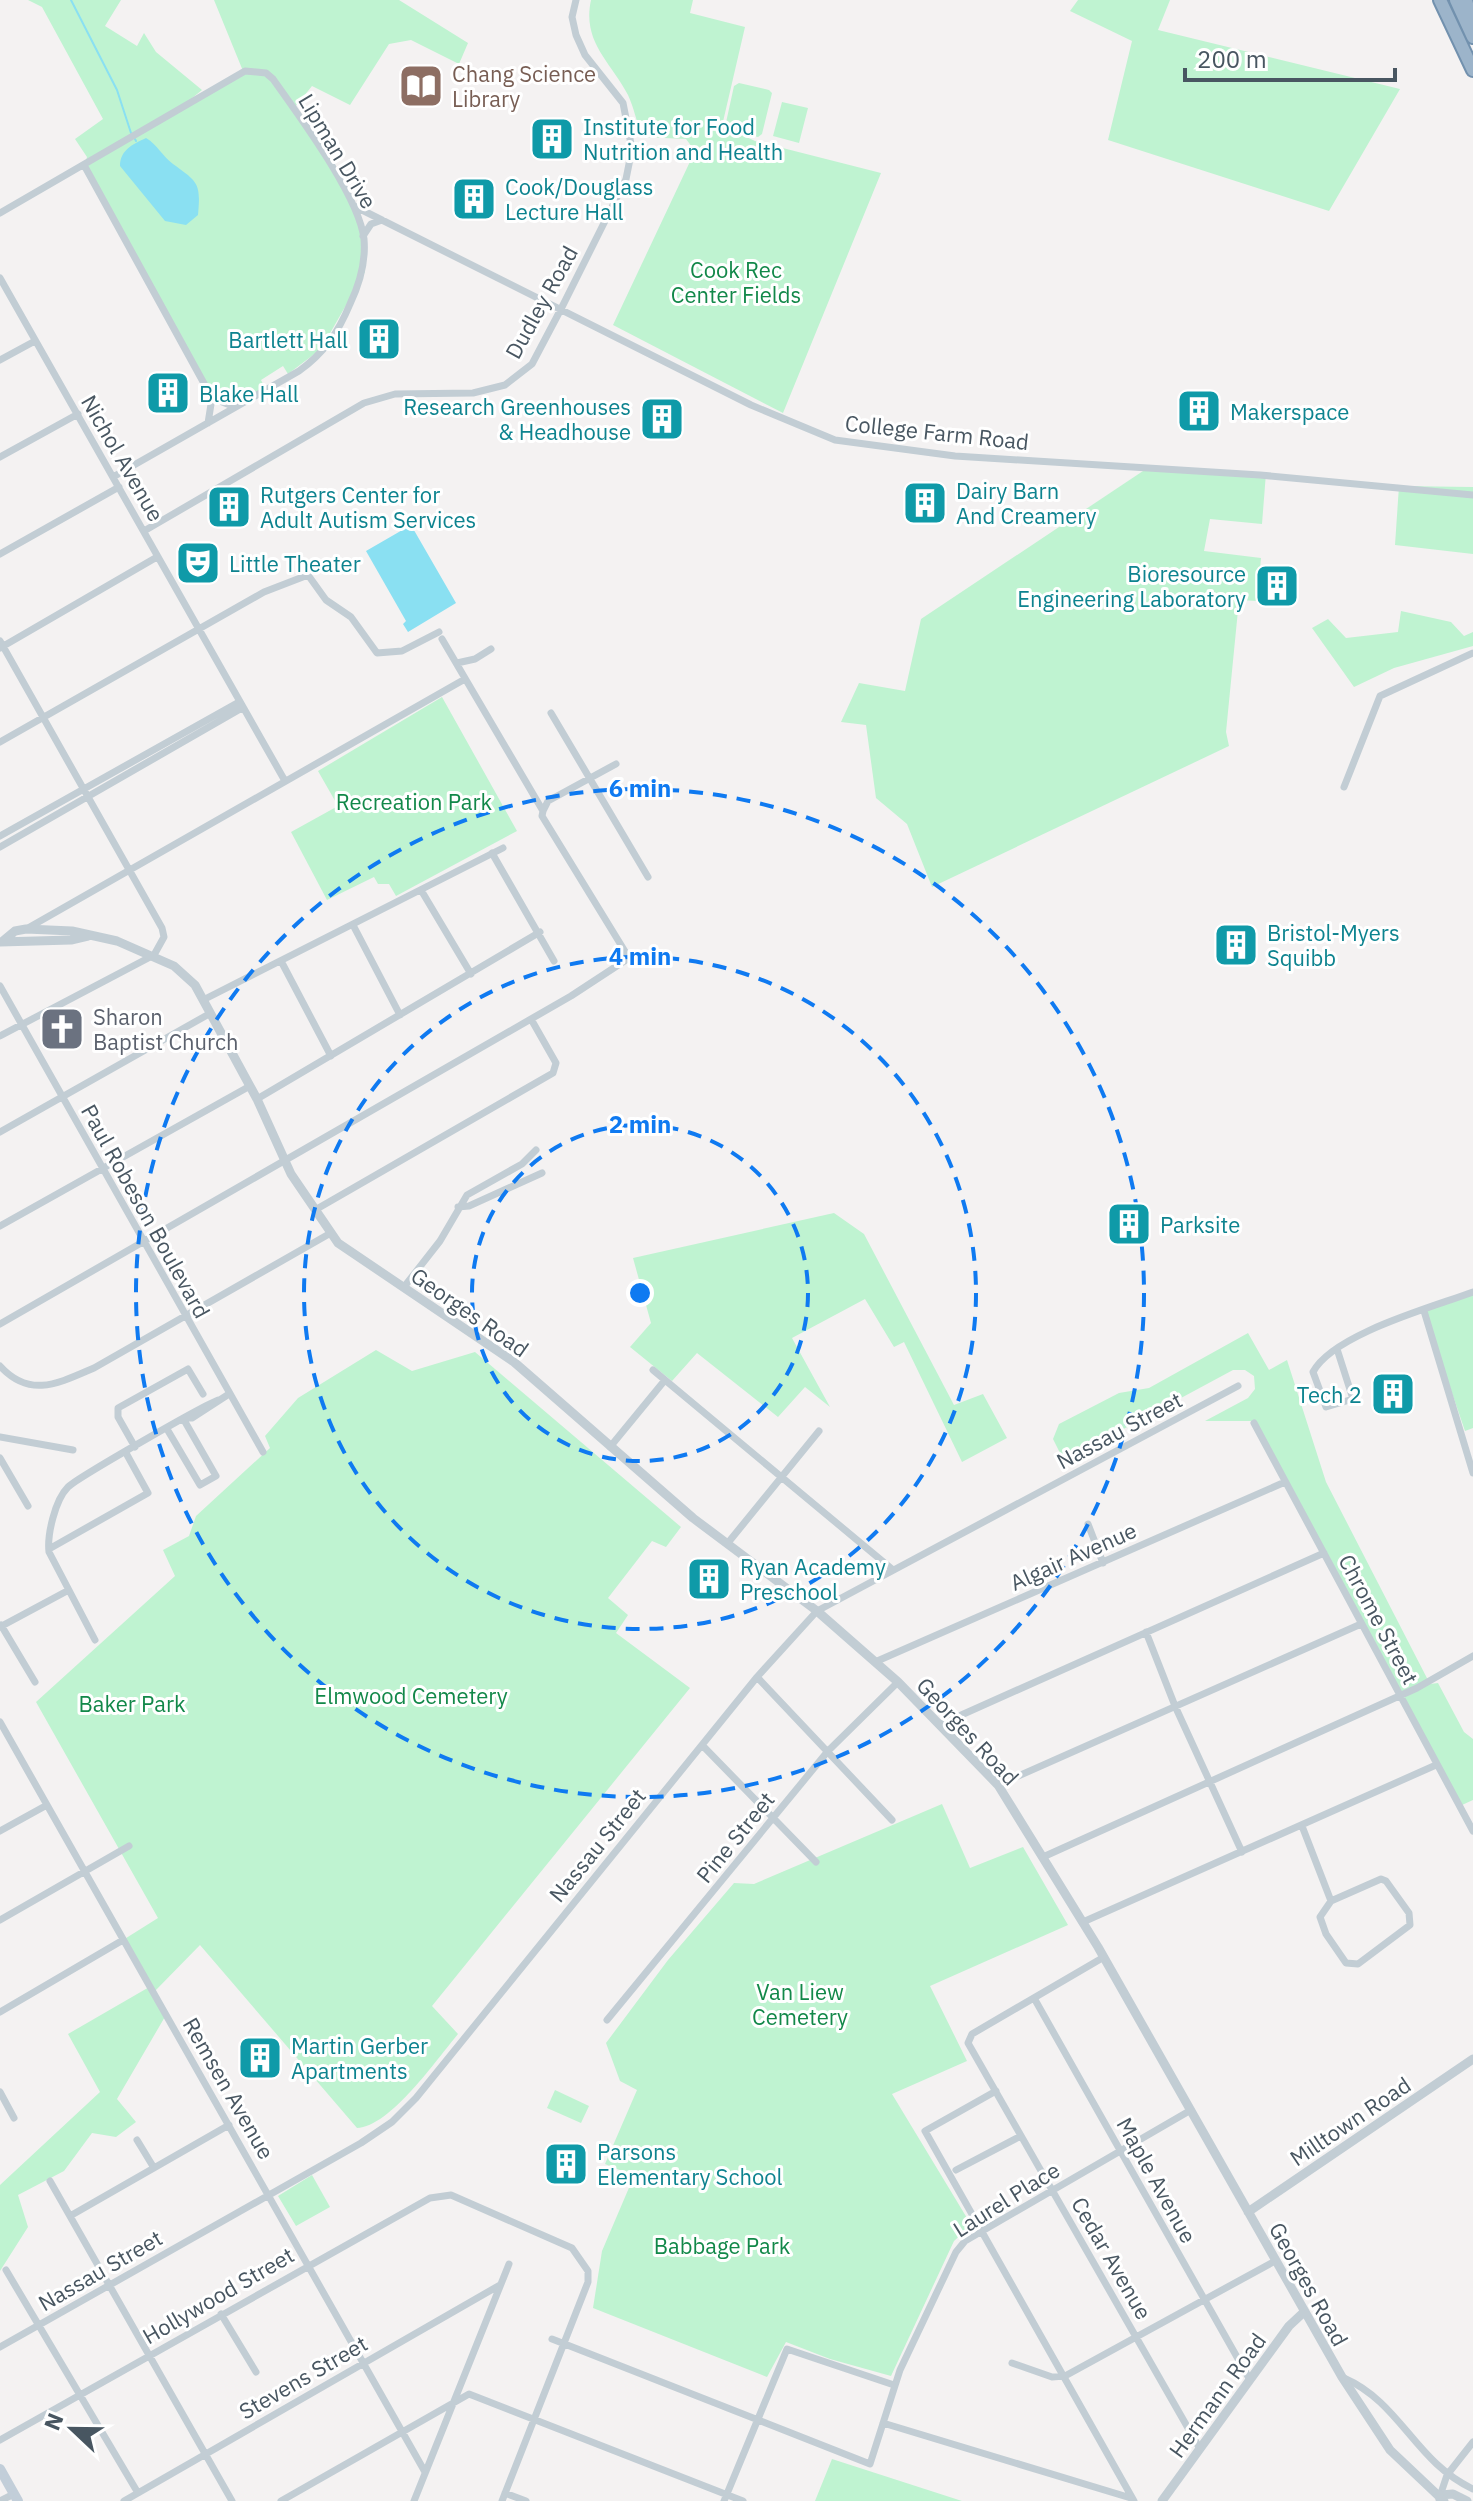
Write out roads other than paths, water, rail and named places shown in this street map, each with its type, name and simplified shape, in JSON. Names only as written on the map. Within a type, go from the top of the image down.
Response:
[{"type":"highway","points":[[1431,0],[1466,56]]},
{"type":"highway","points":[[1440,0],[1473,70]]},
{"type":"highway","points":[[1456,0],[1473,37]]},
{"type":"highway","points":[[1466,0],[1473,27]]},
{"type":"main road","points":[[0,2469],[16,2497]]},
{"type":"street","name":"Dudley Road","points":[[144,531],[364,403],[395,394],[473,393],[505,385],[532,364],[626,179],[632,149],[623,103],[585,55],[576,35],[572,17],[576,0]]},
{"type":"street","name":"Lipman Drive","points":[[0,213],[245,71],[266,73],[273,79],[354,206],[363,236],[361,277],[326,349],[299,371],[113,477]]},
{"type":"street","points":[[84,165],[212,398],[235,407]]},
{"type":"street","name":"College Farm Road","points":[[354,206],[751,405],[835,440],[955,456],[1260,475],[1473,495]]},
{"type":"street","points":[[363,236],[371,224],[382,220]]},
{"type":"street","name":"Nichol Avenue","points":[[0,278],[285,781]]},
{"type":"street","points":[[0,360],[35,341]]},
{"type":"street","points":[[207,423],[212,398]]},
{"type":"street","points":[[0,457],[78,414]]},
{"type":"street","points":[[0,554],[119,487]]},
{"type":"street","points":[[0,1036],[154,955],[164,937],[162,928],[1,645],[157,557]]},
{"type":"street","points":[[0,742],[264,592],[308,575],[326,600],[351,617],[377,653],[402,651],[440,636],[543,811]]},
{"type":"street","points":[[455,660],[475,659],[491,649]]},
{"type":"street","points":[[1344,787],[1380,696],[1473,653]]},
{"type":"street","points":[[1,941],[465,679]]},
{"type":"street","points":[[0,836],[240,705]]},
{"type":"street","points":[[0,847],[240,705]]},
{"type":"street","points":[[551,713],[648,877]]},
{"type":"street","points":[[0,1324],[287,1161],[531,1019],[629,958],[542,816],[548,801],[616,764]]},
{"type":"street","points":[[203,1000],[503,848]]},
{"type":"street","points":[[492,853],[554,961]]},
{"type":"street","points":[[421,890],[471,974]]},
{"type":"street","points":[[353,925],[400,1015]]},
{"type":"street","name":"Georges Road","points":[[26,929],[72,931],[117,941],[154,955],[186,977],[203,1000],[257,1099],[291,1174],[329,1234],[514,1362],[727,1544],[817,1611],[898,1682],[998,1785],[1104,1957],[1342,2377],[1390,2450],[1441,2499],[1453,2494],[1467,2501]]},
{"type":"street","points":[[257,1099],[540,932]]},
{"type":"street","name":"Georges Road","points":[[1,941],[71,940],[88,936]]},
{"type":"street","points":[[281,961],[331,1056]]},
{"type":"street","name":"Paul Robeson Boulevard","points":[[0,986],[263,1452]]},
{"type":"street","points":[[0,1132],[209,1014]]},
{"type":"street","points":[[315,1210],[535,1084],[556,1068],[555,1059],[531,1019]]},
{"type":"street","points":[[0,1226],[250,1086]]},
{"type":"street","points":[[404,1287],[440,1241],[467,1195],[522,1164],[536,1150]]},
{"type":"street","points":[[458,1207],[469,1206],[542,1173]]},
{"type":"street","points":[[0,1366],[33,1387],[56,1385],[329,1234]]},
{"type":"street","points":[[1337,1349],[1353,1399],[1326,1407],[1313,1372],[1322,1358],[1352,1339],[1473,1292]]},
{"type":"street","points":[[1424,1311],[1473,1473]]},
{"type":"street","points":[[135,1447],[118,1417],[118,1408],[188,1369],[203,1394]]},
{"type":"street","points":[[653,1370],[893,1570]]},
{"type":"street","points":[[610,1447],[665,1380]]},
{"type":"street","name":"Nassau Street","points":[[0,2347],[369,2138],[404,2111],[757,1677],[817,1611],[1238,1386]]},
{"type":"street","points":[[95,1640],[67,1591],[49,1549],[62,1494],[79,1479],[185,1419],[201,1406],[229,1394]]},
{"type":"street","points":[[167,1429],[200,1485],[216,1476],[185,1419]]},
{"type":"street","name":"Chrome Street","points":[[1254,1423],[1473,1831]]},
{"type":"street","points":[[727,1544],[819,1431]]},
{"type":"street","points":[[0,1437],[73,1450]]},
{"type":"street","points":[[49,1549],[148,1493],[126,1453]]},
{"type":"street","points":[[0,1458],[28,1506]]},
{"type":"street","name":"Algair Avenue","points":[[875,1662],[1285,1482]]},
{"type":"street","points":[[1088,1524],[1103,1563]]},
{"type":"street","points":[[939,1725],[1324,1553]]},
{"type":"street","points":[[35,1682],[1,1626],[67,1591]]},
{"type":"street","points":[[998,1785],[1361,1624]]},
{"type":"street","points":[[1146,1632],[1175,1706],[1242,1852]]},
{"type":"street","points":[[1043,1857],[1400,1696],[1473,1656]]},
{"type":"street","points":[[757,1677],[892,1820]]},
{"type":"street","name":"Pine Street","points":[[607,2020],[828,1751],[898,1682]]},
{"type":"street","name":"Remsen Avenue","points":[[0,1722],[3,1734],[85,1871],[425,2472]]},
{"type":"street","points":[[702,1745],[816,1862]]},
{"type":"street","points":[[1083,1922],[1436,1765]]},
{"type":"street","points":[[0,1831],[47,1805]]},
{"type":"street","points":[[1302,1826],[1331,1901]]},
{"type":"street","points":[[0,1920],[129,1846]]},
{"type":"street","points":[[1381,1879],[1386,1881],[1409,1913],[1410,1925],[1358,1964],[1349,1965],[1322,1926],[1324,1907],[1331,1901],[1381,1879]]},
{"type":"street","points":[[0,2012],[123,1940]]},
{"type":"street","points":[[1034,1998],[1104,1957]]},
{"type":"street","name":"Cedar Avenue","points":[[1034,1998],[972,2034],[968,2043],[1200,2449]]},
{"type":"street","name":"Maple Avenue","points":[[1034,1998],[1250,2380]]},
{"type":"street","name":"Milltown Road","points":[[1248,2212],[1473,2059]]},
{"type":"street","points":[[996,2091],[925,2131],[1133,2500]]},
{"type":"street","points":[[0,2092],[14,2118]]},
{"type":"street","name":"Laurel Place","points":[[757,2420],[870,2464],[894,2385],[956,2252],[983,2230],[1191,2110]]},
{"type":"street","points":[[70,2216],[229,2125]]},
{"type":"street","points":[[956,2170],[1021,2136]]},
{"type":"street","points":[[137,2140],[154,2168]]},
{"type":"street","points":[[50,2181],[232,2501]]},
{"type":"street","name":"Hollywood Street","points":[[0,2440],[307,2264],[440,2195],[459,2196],[572,2248],[586,2265],[588,2282],[563,2343]]},
{"type":"street","points":[[1012,2363],[1052,2377],[1065,2376],[1275,2261]]},
{"type":"street","points":[[414,2501],[509,2264]]},
{"type":"street","points":[[6,2270],[138,2493]]},
{"type":"street","name":"Stevens Street","points":[[124,2501],[500,2285]]},
{"type":"street","name":"Hermann Road","points":[[1162,2501],[1304,2312]]},
{"type":"street","points":[[221,2314],[256,2372]]},
{"type":"street","points":[[552,2339],[757,2420]]},
{"type":"street","points":[[526,2501],[503,2497],[563,2343]]},
{"type":"street","points":[[726,2498],[787,2349],[894,2385]]},
{"type":"street","points":[[1342,2377],[1369,2389],[1447,2475],[1473,2489]]},
{"type":"street","points":[[281,2501],[469,2394],[535,2417],[726,2498],[743,2501]]},
{"type":"street","points":[[883,2423],[1133,2500]]},
{"type":"street","points":[[1441,2499],[1447,2475],[1473,2442]]},
{"type":"street","points":[[0,2501],[16,2497]]},
{"type":"water","points":[[146,138],[196,184],[198,215],[186,225],[165,221],[120,166],[125,152]]},
{"type":"water","points":[[411,525],[456,603],[408,632],[403,624],[406,621],[366,551]]},
{"type":"waterway","points":[[71,0],[117,90],[131,133]]},
{"type":"place","name":"Chang Science Library","points":[[421,86]]},
{"type":"place","name":"Institute for Food Nutrition and Health","points":[[552,139]]},
{"type":"place","name":"Cook/Douglass Lecture Hall","points":[[474,199]]},
{"type":"place","name":"Bartlett Hall","points":[[379,339]]},
{"type":"place","name":"Blake Hall","points":[[168,393]]},
{"type":"place","name":"Makerspace","points":[[1199,411]]},
{"type":"place","name":"Research Greenhouses & Headhouse","points":[[662,419]]},
{"type":"place","name":"Dairy Barn And Creamery","points":[[925,503]]},
{"type":"place","name":"Rutgers Center for Adult Autism Services","points":[[229,507]]},
{"type":"place","name":"Little Theater","points":[[198,563]]},
{"type":"place","name":"Bioresource Engineering Laboratory","points":[[1277,586]]},
{"type":"place","name":"Bristol-Myers Squibb","points":[[1236,945]]},
{"type":"place","name":"Sharon Baptist Church","points":[[62,1029]]},
{"type":"place","name":"Parksite","points":[[1129,1224]]},
{"type":"place","name":"Tech 2","points":[[1393,1394]]},
{"type":"place","name":"Ryan Academy Preschool","points":[[709,1579]]},
{"type":"place","name":"Martin Gerber Apartments","points":[[260,2058]]},
{"type":"place","name":"Parsons Elementary School","points":[[566,2164]]},
{"type":"park label","name":"Cook Rec Center Fields","points":[[736,282]]},
{"type":"park label","name":"Recreation Park","points":[[414,801]]},
{"type":"park label","name":"Elmwood Cemetery","points":[[411,1695]]},
{"type":"park label","name":"Baker Park","points":[[132,1703]]},
{"type":"park label","name":"Van Liew Cemetery","points":[[800,2004]]},
{"type":"park label","name":"Babbage Park","points":[[722,2245]]}]
